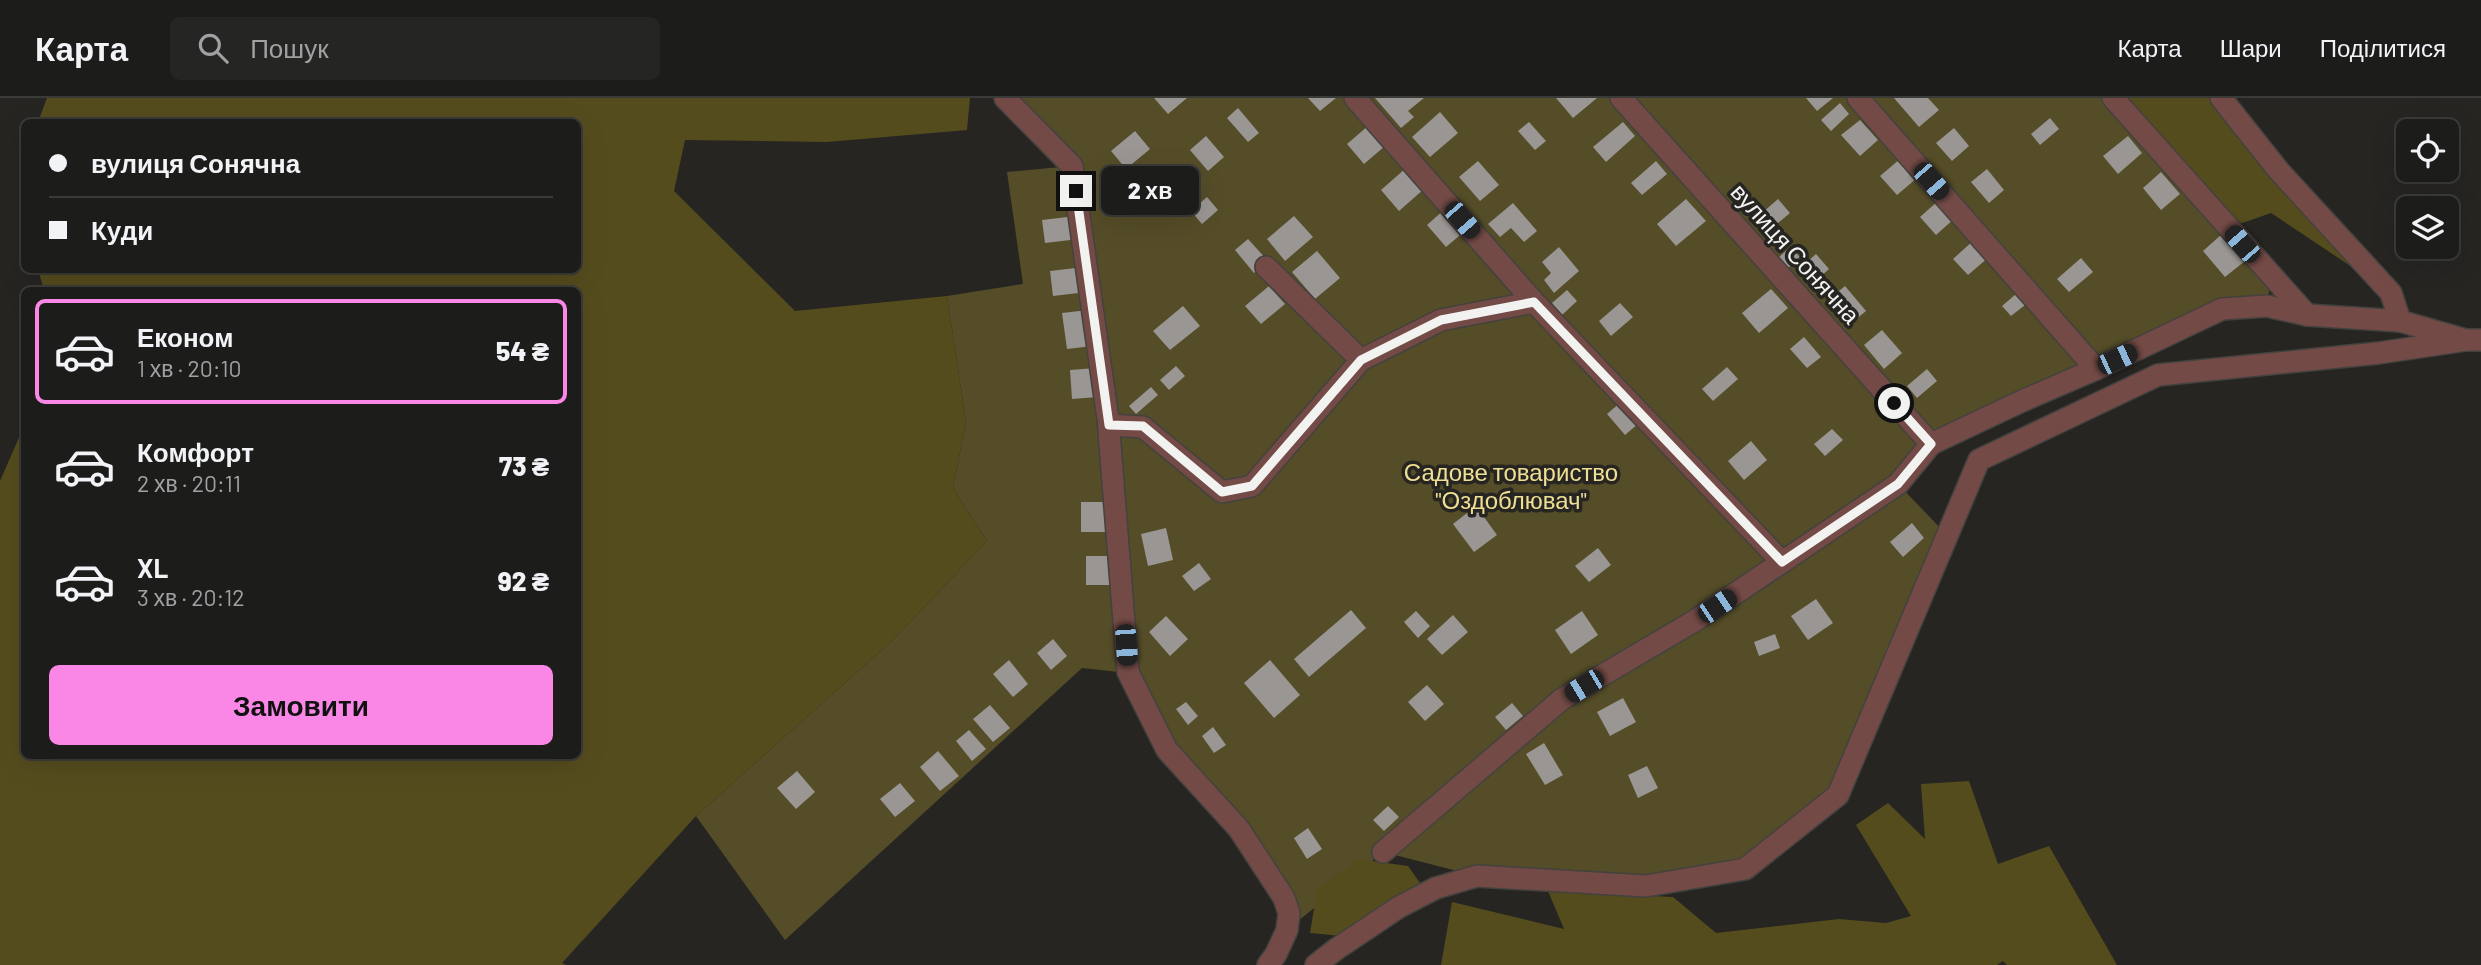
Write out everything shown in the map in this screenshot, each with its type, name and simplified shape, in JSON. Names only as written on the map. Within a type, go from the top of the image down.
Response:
[{"type":"street","points":[[1005,98],[1072,166],[1109,425],[1128,672],[1167,750],[1239,829],[1284,898],[1289,913],[1287,930],[1268,965]]},
{"type":"street","points":[[1355,98],[1534,302],[1782,562]]},
{"type":"street","name":"вулиця Сонячна","points":[[1621,98],[1931,444]]},
{"type":"street","points":[[1858,98],[2096,369]]},
{"type":"street","points":[[2112,98],[2307,315]]},
{"type":"street","points":[[2221,98],[2279,171],[2391,293],[2400,321]]},
{"type":"street","points":[[1266,267],[1361,360]]},
{"type":"street","points":[[1109,425],[1143,426],[1222,492],[1252,486],[1361,360],[1441,320],[1534,302]]},
{"type":"street","points":[[1383,852],[1562,699],[1696,620],[1898,484],[1931,444],[2222,309],[2267,306],[2307,315],[2400,321],[2474,340]]},
{"type":"street","points":[[1316,965],[1355,935],[1399,907],[1436,888],[1477,876],[1646,886],[1745,869],[1838,795],[1979,460],[2158,375],[2379,353],[2474,340]]},
{"type":"green space","name":"Садове товариство \"Оздоблювач\"","points":[[1005,98],[2113,98],[2271,276],[2267,306],[2222,309],[1931,444],[1898,484],[1947,535],[1838,795],[1745,869],[1646,886],[1477,876],[1383,852],[1287,930],[1289,913],[1167,750],[1128,673],[1082,668],[785,940],[696,816],[892,641],[987,541],[953,488],[966,422],[947,296],[1023,284],[1007,172],[1071,166]]},
{"type":"shaded area","points":[[47,98],[970,98],[967,130],[827,142],[685,140],[674,191],[795,311],[947,296],[966,422],[953,488],[987,541],[892,641],[696,816],[562,963],[566,965],[0,965],[0,481],[21,433],[21,759],[581,759],[581,287],[43,287],[39,273],[581,273],[581,119],[39,119]]},
{"type":"shaded area","points":[[2113,98],[2221,98],[2391,293],[2271,213],[2228,228]]},
{"type":"shaded area","points":[[1969,781],[1998,864],[2049,846],[2117,965],[2007,965],[2003,961],[1997,965],[1441,965],[1452,902],[1564,929],[1548,891],[1673,897],[1716,933],[1839,919],[1886,923],[1911,916],[1856,825],[1888,803],[1925,839],[1921,784]]},
{"type":"shaded area","points":[[1358,859],[1408,866],[1420,883],[1342,936],[1310,933],[1317,890]]},
{"type":"building","points":[[1154,98],[1187,98],[1168,114]]},
{"type":"building","points":[[1308,98],[1336,98],[1320,111]]},
{"type":"building","points":[[1375,98],[1424,98],[1408,111],[1414,117],[1401,128]]},
{"type":"building","points":[[1556,98],[1597,98],[1573,118]]},
{"type":"building","points":[[1806,98],[1833,98],[1817,111]]},
{"type":"building","points":[[1894,98],[1928,98],[1939,110],[1919,127]]},
{"type":"building","points":[[1840,103],[1849,114],[1831,131],[1821,120]]},
{"type":"building","points":[[1238,108],[1259,133],[1248,142],[1227,118]]},
{"type":"building","points":[[1440,112],[1458,133],[1430,157],[1412,137]]},
{"type":"building","points":[[2050,118],[2059,129],[2040,145],[2031,134]]},
{"type":"building","points":[[1860,120],[1878,140],[1860,156],[1841,135]]},
{"type":"building","points":[[1529,122],[1546,141],[1535,150],[1518,131]]},
{"type":"building","points":[[1623,122],[1635,136],[1606,162],[1593,147]]},
{"type":"building","points":[[1368,126],[1385,146],[1364,164],[1347,144]]},
{"type":"building","points":[[1954,128],[1969,146],[1952,161],[1936,143]]},
{"type":"building","points":[[1135,131],[1150,149],[1126,169],[1111,151]]},
{"type":"building","points":[[1206,136],[1224,157],[1208,171],[1190,150]]},
{"type":"building","points":[[2128,136],[2142,153],[2118,174],[2103,156]]},
{"type":"building","points":[[1900,159],[1917,178],[1897,195],[1880,176]]},
{"type":"building","points":[[1478,161],[1499,185],[1480,201],[1459,177]]},
{"type":"building","points":[[1656,161],[1667,174],[1642,195],[1631,183]]},
{"type":"building","points":[[1406,168],[1424,189],[1399,211],[1381,190]]},
{"type":"building","points":[[1987,169],[2004,190],[1989,203],[1971,182]]},
{"type":"building","points":[[2161,172],[2180,194],[2161,210],[2143,188]]},
{"type":"building","points":[[1207,197],[1218,210],[1202,224],[1191,211]]},
{"type":"building","points":[[1686,199],[1706,221],[1676,246],[1657,224]]},
{"type":"building","points":[[1778,199],[1790,213],[1766,233],[1754,220]]},
{"type":"building","points":[[1939,200],[1955,218],[1936,235],[1920,217]]},
{"type":"building","points":[[1513,203],[1537,231],[1524,242],[1511,228],[1500,237],[1488,224]]},
{"type":"building","points":[[1445,209],[1465,231],[1446,247],[1427,225]]},
{"type":"building","points":[[1076,216],[1079,239],[1045,243],[1042,220]]},
{"type":"building","points":[[1294,216],[1313,237],[1285,261],[1267,239]]},
{"type":"building","points":[[2222,234],[2245,261],[2225,277],[2203,251]]},
{"type":"building","points":[[1248,239],[1268,261],[1254,273],[1235,250]]},
{"type":"building","points":[[1974,240],[1989,257],[1968,275],[1953,259]]},
{"type":"building","points":[[1559,247],[1579,271],[1554,293],[1544,280],[1551,273],[1542,262]]},
{"type":"building","points":[[1790,247],[1800,257],[1787,269],[1778,258]]},
{"type":"building","points":[[1317,251],[1340,278],[1315,299],[1292,272]]},
{"type":"building","points":[[1816,254],[1829,269],[1812,284],[1799,269]]},
{"type":"building","points":[[2081,258],[2093,272],[2069,292],[2057,279]]},
{"type":"building","points":[[1084,267],[1087,292],[1053,296],[1050,271]]},
{"type":"building","points":[[1269,286],[1285,304],[1261,324],[1245,306]]},
{"type":"building","points":[[1845,286],[1866,311],[1848,326],[1827,301]]},
{"type":"building","points":[[1771,289],[1788,308],[1759,333],[1742,313]]},
{"type":"building","points":[[1567,290],[1577,301],[1562,315],[1552,303]]},
{"type":"building","points":[[2016,294],[2025,305],[2011,316],[2002,306]]},
{"type":"building","points":[[1620,303],[1633,317],[1611,336],[1599,321]]},
{"type":"building","points":[[1183,306],[1200,326],[1170,350],[1153,331]]},
{"type":"building","points":[[1088,310],[1093,346],[1067,349],[1062,313]]},
{"type":"building","points":[[1882,330],[1902,353],[1884,369],[1864,345]]},
{"type":"building","points":[[1804,337],[1821,357],[1807,368],[1790,349]]},
{"type":"building","points":[[1176,366],[1185,376],[1169,390],[1160,380]]},
{"type":"building","points":[[1727,367],[1738,379],[1713,401],[1702,389]]},
{"type":"building","points":[[1096,368],[1098,397],[1072,399],[1070,370]]},
{"type":"building","points":[[1927,369],[1937,381],[1917,398],[1907,386]]},
{"type":"building","points":[[1151,387],[1158,395],[1136,414],[1129,406]]},
{"type":"building","points":[[1621,402],[1639,423],[1625,435],[1607,414]]},
{"type":"building","points":[[1832,429],[1843,440],[1825,456],[1814,444]]},
{"type":"building","points":[[1751,441],[1767,460],[1744,480],[1728,461]]},
{"type":"building","points":[[1081,502],[1107,502],[1107,532],[1081,532]]},
{"type":"building","points":[[1476,506],[1497,535],[1474,552],[1453,524]]},
{"type":"building","points":[[1912,523],[1924,538],[1903,557],[1890,542]]},
{"type":"building","points":[[1166,528],[1173,560],[1148,566],[1141,534]]},
{"type":"building","points":[[1598,548],[1611,565],[1589,582],[1575,566]]},
{"type":"building","points":[[1086,556],[1113,556],[1113,585],[1086,585]]},
{"type":"building","points":[[1199,563],[1211,579],[1194,591],[1182,576]]},
{"type":"building","points":[[1816,599],[1833,623],[1808,640],[1791,616]]},
{"type":"building","points":[[1351,610],[1366,628],[1309,677],[1294,659]]},
{"type":"building","points":[[1416,611],[1430,626],[1418,638],[1404,622]]},
{"type":"building","points":[[1582,611],[1598,635],[1571,654],[1555,630]]},
{"type":"building","points":[[1453,615],[1468,632],[1442,655],[1427,639]]},
{"type":"building","points":[[1166,616],[1188,639],[1170,656],[1149,632]]},
{"type":"building","points":[[1775,634],[1780,648],[1759,656],[1754,642]]},
{"type":"building","points":[[1053,639],[1067,656],[1051,670],[1037,653]]},
{"type":"building","points":[[1009,660],[1028,684],[1013,697],[993,674]]},
{"type":"building","points":[[1270,660],[1300,695],[1274,718],[1244,683]]},
{"type":"building","points":[[1427,685],[1444,704],[1425,721],[1408,702]]},
{"type":"building","points":[[1623,698],[1636,722],[1610,736],[1597,712]]},
{"type":"building","points":[[1186,702],[1198,716],[1188,725],[1176,709]]},
{"type":"building","points":[[1512,703],[1523,716],[1506,730],[1495,717]]},
{"type":"building","points":[[990,705],[1010,728],[993,742],[973,719]]},
{"type":"building","points":[[1213,727],[1226,745],[1214,753],[1202,736]]},
{"type":"building","points":[[969,730],[986,749],[972,761],[956,741]]},
{"type":"building","points":[[1544,743],[1563,775],[1545,785],[1526,754]]},
{"type":"building","points":[[938,751],[959,776],[940,791],[920,767]]},
{"type":"building","points":[[1647,766],[1658,788],[1638,798],[1628,775]]},
{"type":"building","points":[[797,771],[815,792],[796,809],[777,788]]},
{"type":"building","points":[[900,783],[915,801],[895,817],[880,799]]},
{"type":"building","points":[[1388,806],[1399,817],[1384,831],[1373,820]]},
{"type":"building","points":[[1308,828],[1322,849],[1307,859],[1294,838]]},
{"type":"route","points":[[1076,191],[1109,425],[1143,426],[1222,492],[1252,486],[1361,360],[1441,320],[1534,302],[1782,562],[1898,484],[1931,444],[1894,403]]}]
